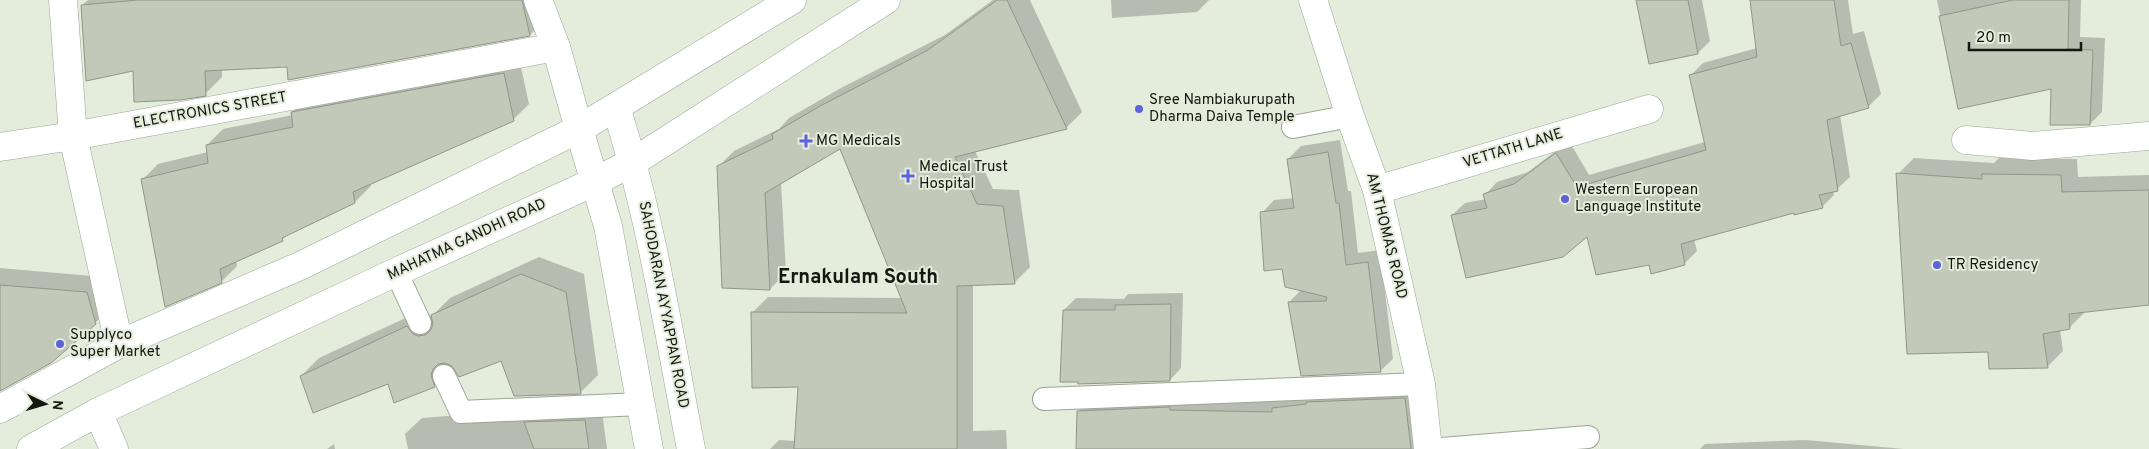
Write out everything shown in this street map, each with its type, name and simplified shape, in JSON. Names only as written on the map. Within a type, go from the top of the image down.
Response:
[{"type":"main road","points":[[63,0],[73,136],[119,344]]},
{"type":"main road","points":[[538,0],[556,47],[608,226],[649,449]]},
{"type":"main road","points":[[0,409],[119,344],[300,266],[579,129],[792,0]]},
{"type":"main road","name":"MAHATMA GANDHI ROAD","points":[[31,449],[98,412],[396,272],[594,182],[633,162],[886,0]]},
{"type":"main road","name":"AM THOMAS ROAD","points":[[1313,0],[1350,116],[1377,190],[1421,384],[1428,449]]},
{"type":"main road","name":"ELECTRONICS STREET","points":[[0,147],[73,136],[556,47]]},
{"type":"main road","name":"SAHODARAN AYYAPPAN ROAD","points":[[616,107],[646,213],[691,449]]},
{"type":"main road","name":"VETTATH LANE","points":[[1377,190],[1649,109]]},
{"type":"main road","points":[[1966,140],[2033,146],[2149,136]]},
{"type":"main road","points":[[98,412],[114,449]]},
{"type":"lane","points":[[1293,127],[1350,116]]},
{"type":"lane","points":[[396,272],[420,323]]},
{"type":"lane","points":[[444,376],[461,412],[641,404]]},
{"type":"lane","points":[[1044,399],[1421,384]]},
{"type":"lane","points":[[1442,449],[1588,437]]},
{"type":"building","points":[[138,0],[522,0],[530,36],[288,80],[287,67],[205,71],[206,96],[180,100],[134,102],[133,71],[86,81],[81,5]]},
{"type":"building","points":[[997,0],[1007,0],[1067,129],[955,157],[977,204],[1003,206],[1015,284],[957,286],[957,449],[794,449],[798,387],[752,388],[751,312],[907,313],[840,149],[765,193],[770,290],[722,288],[717,166],[773,139],[772,134],[822,105],[928,50]]},
{"type":"building","points":[[1636,0],[1688,0],[1698,54],[1649,64]]},
{"type":"building","points":[[1750,0],[1834,0],[1841,46],[1851,43],[1869,108],[1827,120],[1838,191],[1819,195],[1823,208],[1794,215],[1794,213],[1681,244],[1685,265],[1651,274],[1649,265],[1596,275],[1587,237],[1563,257],[1466,278],[1451,215],[1487,208],[1483,194],[1514,184],[1554,154],[1556,153],[1577,187],[1706,150],[1689,75],[1757,57]]},
{"type":"building","points":[[2013,0],[2069,0],[2068,49],[2093,50],[2090,125],[2050,125],[2051,89],[1958,109],[1939,16]]},
{"type":"building","points":[[504,73],[514,121],[353,192],[355,203],[282,238],[283,241],[220,269],[222,283],[165,307],[141,179],[208,163],[206,145],[293,127],[291,112]]},
{"type":"building","points":[[1328,152],[1336,203],[1339,203],[1346,265],[1368,262],[1381,372],[1301,376],[1288,302],[1326,301],[1327,297],[1285,287],[1282,269],[1264,271],[1260,212],[1294,208],[1287,159]]},
{"type":"building","points":[[1896,173],[1982,179],[1982,174],[2061,175],[2062,192],[2149,190],[2149,305],[2069,314],[2070,329],[2043,334],[2048,368],[1989,369],[1988,352],[1907,354]]},
{"type":"building","points":[[521,274],[566,292],[581,394],[514,396],[501,361],[459,377],[452,366],[445,363],[438,364],[433,369],[431,375],[435,387],[394,403],[388,384],[313,413],[300,376],[407,326],[413,334],[418,336],[425,335],[433,325],[431,315]]},
{"type":"building","points":[[0,285],[87,292],[96,324],[51,363],[0,391]]},
{"type":"building","points":[[1171,304],[1170,381],[1078,384],[1078,382],[1060,382],[1063,310],[1115,310],[1115,305]]},
{"type":"building","points":[[1405,398],[1411,449],[1076,449],[1077,411],[1170,407],[1170,410],[1272,412],[1272,408],[1306,404],[1306,402]]},
{"type":"building","points":[[585,420],[589,449],[534,449],[524,422]]},
{"type":"place","name":"Sree Nambiakurupath Dharma Daiva Temple","points":[[1139,109]]},
{"type":"place","name":"MG Medicals","points":[[806,141]]},
{"type":"place","name":"Medical Trust Hospital","points":[[908,176]]},
{"type":"place","name":"Western European Language Institute","points":[[1565,199]]},
{"type":"place","name":"TR Residency","points":[[1937,265]]},
{"type":"place","name":"Supplyco Super Market","points":[[60,344]]},
{"type":"district","name":"Ernakulam South","points":[[858,278]]}]
